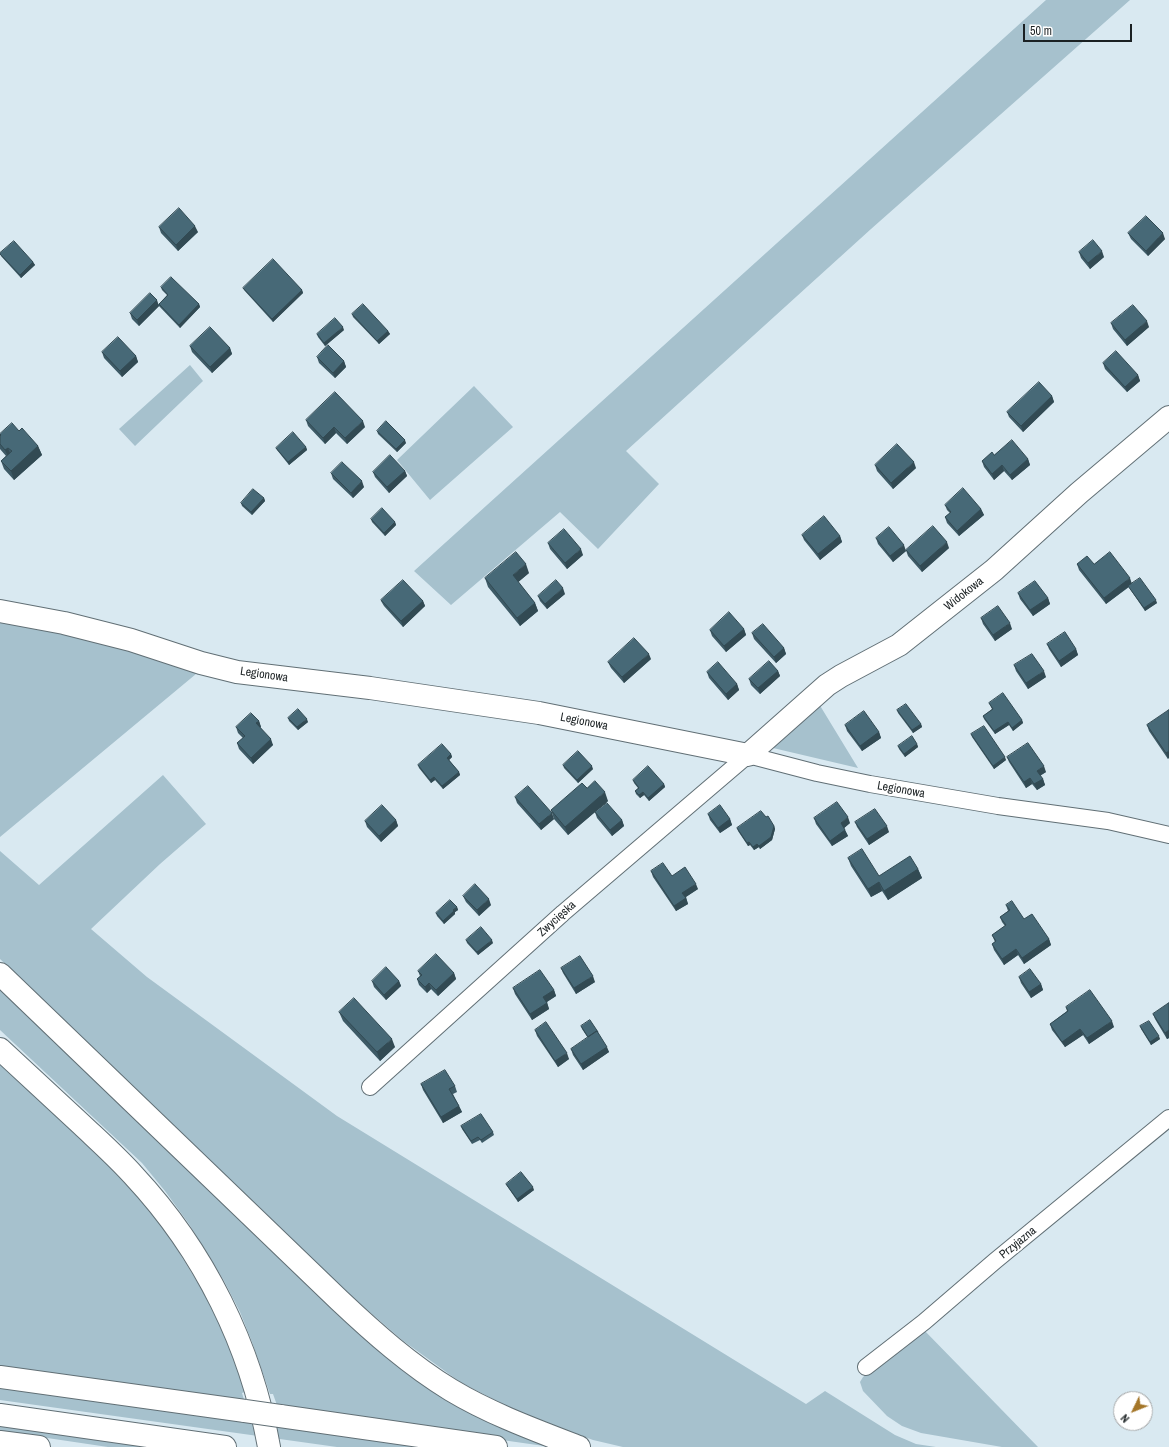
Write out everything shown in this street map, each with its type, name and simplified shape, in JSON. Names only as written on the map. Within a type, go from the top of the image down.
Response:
[{"type":"main road","name":"Widokowa","points":[[748,755],[827,685],[841,676],[899,646],[994,570],[1169,417]]},
{"type":"main road","name":"Legionowa","points":[[0,611],[64,623],[131,640],[202,663],[237,672],[370,688],[539,713],[748,755]]},
{"type":"main road","points":[[0,974],[339,1300],[390,1346],[430,1376],[478,1404],[532,1429],[579,1447]]},
{"type":"main road","points":[[0,1048],[133,1175],[185,1242],[205,1272],[239,1341],[259,1401],[269,1447]]},
{"type":"main road","points":[[0,1376],[496,1447]]},
{"type":"main road","points":[[0,1415],[225,1447]]},
{"type":"main road","points":[[0,1442],[39,1447]]},
{"type":"street","name":"Legionowa","points":[[748,755],[817,773],[870,784],[998,806],[1108,821],[1169,835]]},
{"type":"street","name":"Zwycięska","points":[[370,1086],[563,913],[748,755]]},
{"type":"street","name":"Przyjazna","points":[[866,1367],[924,1322],[995,1261],[1169,1118]]},
{"type":"shaded area","points":[[1046,0],[1130,0],[871,229],[626,451],[659,484],[598,549],[560,512],[451,605],[414,571]]},
{"type":"shaded area","points":[[190,365],[203,381],[135,446],[119,429]]},
{"type":"shaded area","points":[[474,386],[513,427],[430,500],[397,460]]},
{"type":"shaded area","points":[[0,618],[202,669],[0,837]]},
{"type":"shaded area","points":[[816,699],[858,768],[773,748]]},
{"type":"shaded area","points":[[163,775],[206,824],[160,864],[91,929],[147,977],[337,1116],[806,1404],[825,1391],[895,1435],[916,1444],[936,1447],[623,1447],[593,1440],[520,1413],[460,1382],[402,1340],[334,1281],[246,1198],[81,1036],[0,959],[0,851],[39,885]]},
{"type":"shaded area","points":[[0,983],[345,1315],[551,1447],[278,1408],[273,1394],[270,1394],[240,1312],[223,1279],[189,1224],[142,1163],[0,1030]]},
{"type":"shaded area","points":[[0,1061],[123,1179],[147,1206],[167,1233],[207,1298],[228,1341],[245,1392],[242,1393],[245,1403],[0,1368]]},
{"type":"shaded area","points":[[922,1328],[1038,1447],[1002,1447],[921,1433],[902,1426],[887,1416],[863,1391],[860,1382],[863,1377]]},
{"type":"shaded area","points":[[0,1382],[439,1447],[337,1447],[0,1400]]},
{"type":"shaded area","points":[[0,1424],[165,1447],[108,1447],[0,1431]]},
{"type":"building","points":[[179,208],[195,226],[176,245],[159,227]]},
{"type":"building","points":[[1146,216],[1163,233],[1146,251],[1128,233]]},
{"type":"building","points":[[1093,240],[1102,251],[1088,263],[1079,252]]},
{"type":"building","points":[[14,241],[33,262],[20,275],[0,254]]},
{"type":"building","points":[[273,259],[302,290],[272,319],[243,288]]},
{"type":"building","points":[[171,277],[199,304],[179,325],[159,304],[168,295],[161,287]]},
{"type":"building","points":[[150,293],[157,300],[137,320],[130,313]]},
{"type":"building","points":[[363,304],[388,331],[377,341],[352,314]]},
{"type":"building","points":[[1133,305],[1147,321],[1125,340],[1111,323]]},
{"type":"building","points":[[335,318],[343,327],[324,343],[317,334]]},
{"type":"building","points":[[210,327],[230,348],[210,367],[190,346]]},
{"type":"building","points":[[118,337],[136,356],[120,371],[102,352]]},
{"type":"building","points":[[328,345],[344,361],[333,373],[317,357]]},
{"type":"building","points":[[1116,351],[1138,375],[1125,387],[1103,363]]},
{"type":"building","points":[[1039,382],[1052,396],[1021,426],[1007,412]]},
{"type":"building","points":[[335,392],[363,421],[345,438],[334,427],[323,438],[306,420]]},
{"type":"building","points":[[386,421],[405,440],[396,449],[377,431]]},
{"type":"building","points":[[12,423],[19,431],[22,428],[38,446],[11,471],[1,461],[12,451],[8,448],[5,450],[0,444],[0,434]]},
{"type":"building","points":[[293,432],[306,447],[288,462],[276,448]]},
{"type":"building","points":[[1012,440],[1028,459],[1010,475],[1002,465],[992,474],[982,461],[992,452],[994,455]]},
{"type":"building","points":[[897,444],[914,462],[891,483],[875,465]]},
{"type":"building","points":[[390,455],[405,471],[387,487],[373,472]]},
{"type":"building","points":[[342,462],[362,481],[351,493],[331,473]]},
{"type":"building","points":[[963,488],[981,509],[957,531],[945,517],[951,512],[945,505]]},
{"type":"building","points":[[253,489],[264,498],[251,512],[241,503]]},
{"type":"building","points":[[382,508],[395,522],[384,533],[371,519]]},
{"type":"building","points":[[824,516],[840,536],[818,554],[802,535]]},
{"type":"building","points":[[933,526],[947,542],[920,566],[906,550]]},
{"type":"building","points":[[889,527],[904,545],[890,556],[876,538]]},
{"type":"building","points":[[564,529],[581,549],[565,563],[548,543]]},
{"type":"building","points":[[516,552],[526,564],[513,575],[535,603],[517,618],[485,578]]},
{"type":"building","points":[[1110,552],[1130,578],[1104,598],[1077,564],[1087,556],[1094,564]]},
{"type":"building","points":[[1140,578],[1156,600],[1144,608],[1128,586]]},
{"type":"building","points":[[403,580],[423,601],[401,621],[381,600]]},
{"type":"building","points":[[556,580],[563,588],[545,604],[538,596]]},
{"type":"building","points":[[1035,581],[1048,598],[1030,610],[1018,593]]},
{"type":"building","points":[[998,606],[1010,623],[993,635],[981,618]]},
{"type":"building","points":[[729,612],[744,629],[724,646],[710,630]]},
{"type":"building","points":[[763,624],[784,648],[774,657],[752,633]]},
{"type":"building","points":[[1065,632],[1076,649],[1059,661],[1047,644]]},
{"type":"building","points":[[634,638],[649,654],[622,677],[608,662]]},
{"type":"building","points":[[1032,654],[1044,671],[1026,683],[1014,665]]},
{"type":"building","points":[[769,661],[778,671],[758,688],[749,679]]},
{"type":"building","points":[[718,662],[737,684],[726,694],[707,672]]},
{"type":"building","points":[[1003,693],[1022,720],[1012,728],[1008,722],[994,731],[983,716],[993,709],[989,703]]},
{"type":"building","points":[[906,704],[921,724],[912,730],[897,710]]},
{"type":"building","points":[[298,709],[307,719],[297,727],[288,718]]},
{"type":"building","points":[[1169,710],[1169,751],[1166,753],[1147,725]]},
{"type":"building","points":[[864,711],[879,732],[860,746],[845,725]]},
{"type":"building","points":[[251,713],[259,721],[256,723],[271,739],[251,758],[237,743],[245,736],[236,727]]},
{"type":"building","points":[[984,726],[1005,757],[993,766],[971,734]]},
{"type":"building","points":[[912,736],[917,744],[904,754],[898,746]]},
{"type":"building","points":[[1028,743],[1044,766],[1037,771],[1043,779],[1034,784],[1030,778],[1024,782],[1007,757]]},
{"type":"building","points":[[442,744],[451,754],[447,758],[459,772],[442,786],[434,777],[430,780],[418,765]]},
{"type":"building","points":[[578,751],[592,766],[577,780],[563,765]]},
{"type":"building","points":[[648,766],[664,784],[648,798],[643,792],[639,795],[635,791],[639,788],[633,780]]},
{"type":"building","points":[[595,781],[605,792],[565,827],[551,810],[582,783],[587,788]]},
{"type":"building","points":[[528,786],[552,813],[539,824],[515,797]]},
{"type":"building","points":[[837,802],[848,817],[841,823],[845,830],[830,841],[814,818]]},
{"type":"building","points":[[607,803],[622,820],[610,830],[595,812]]},
{"type":"building","points":[[382,805],[396,820],[379,836],[365,821]]},
{"type":"building","points":[[720,805],[730,819],[718,828],[708,814]]},
{"type":"building","points":[[875,809],[887,826],[867,839],[855,822]]},
{"type":"building","points":[[761,811],[766,817],[768,816],[774,826],[771,837],[759,846],[757,844],[753,847],[749,842],[747,843],[737,828]]},
{"type":"building","points":[[862,849],[879,876],[910,856],[918,869],[884,891],[879,882],[868,889],[848,858]]},
{"type":"building","points":[[663,863],[672,876],[685,867],[696,884],[682,893],[686,898],[674,906],[651,871]]},
{"type":"building","points":[[475,884],[489,899],[477,910],[463,896]]},
{"type":"building","points":[[450,900],[457,907],[443,921],[436,913]]},
{"type":"building","points":[[1012,901],[1024,919],[1032,914],[1049,939],[1022,958],[1016,949],[1002,959],[992,944],[996,941],[992,935],[1006,925],[1000,917],[1010,910],[1006,905]]},
{"type":"building","points":[[481,927],[492,940],[477,952],[466,940]]},
{"type":"building","points":[[436,954],[454,973],[436,990],[429,983],[425,987],[417,979],[422,975],[418,971]]},
{"type":"building","points":[[580,956],[593,976],[574,988],[561,968]]},
{"type":"building","points":[[386,967],[399,981],[384,995],[372,981]]},
{"type":"building","points":[[1030,969],[1041,984],[1029,992],[1019,977]]},
{"type":"building","points":[[540,970],[554,990],[543,997],[547,1003],[530,1014],[513,988]]},
{"type":"building","points":[[1090,990],[1112,1021],[1087,1038],[1080,1029],[1062,1042],[1050,1024],[1068,1011],[1066,1007]]},
{"type":"building","points":[[354,998],[392,1039],[377,1052],[339,1012]]},
{"type":"building","points":[[1169,1003],[1169,1030],[1165,1033],[1153,1014]]},
{"type":"building","points":[[590,1020],[598,1032],[597,1031],[588,1037],[581,1026]]},
{"type":"building","points":[[1149,1021],[1159,1036],[1150,1042],[1140,1026]]},
{"type":"building","points":[[546,1022],[567,1053],[555,1061],[535,1030]]},
{"type":"building","points":[[597,1031],[607,1047],[581,1064],[571,1049]]},
{"type":"building","points":[[445,1070],[455,1086],[449,1089],[459,1106],[441,1117],[421,1084]]},
{"type":"building","points":[[481,1114],[493,1132],[481,1140],[478,1137],[471,1141],[461,1126]]},
{"type":"building","points":[[521,1172],[533,1187],[517,1199],[506,1184]]}]
